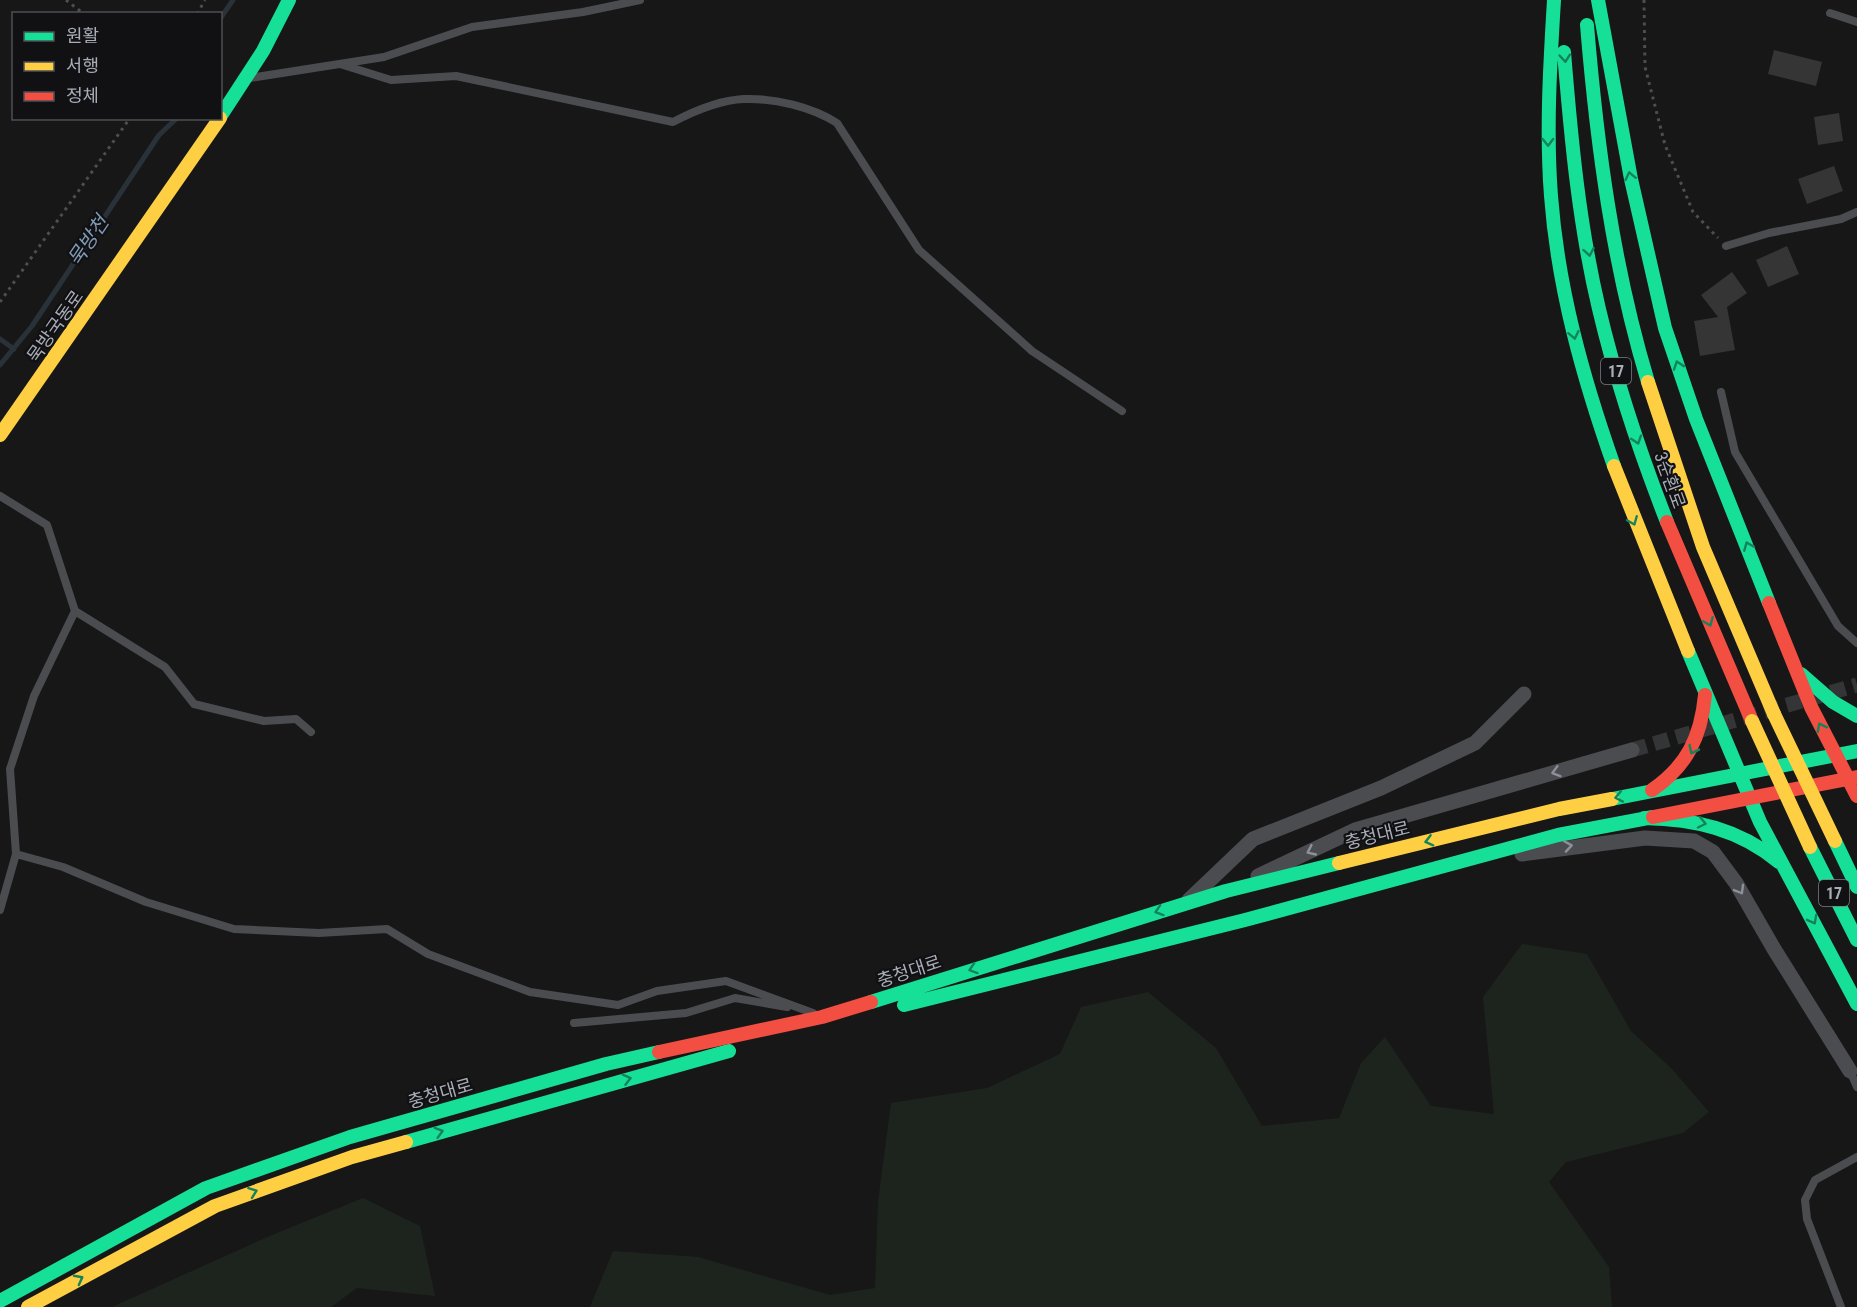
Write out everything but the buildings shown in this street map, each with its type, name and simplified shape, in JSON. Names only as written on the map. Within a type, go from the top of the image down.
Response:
[{"type":"main road","name":"묵방국동로","points":[[222,115],[289,0]]},
{"type":"main road","points":[[1554,0],[1548,93],[1549,166],[1554,226],[1571,322],[1598,428],[1633,522],[1705,693],[1739,731],[1739,774],[1749,798],[1777,827],[1786,868],[1857,1004]]},
{"type":"main road","name":"3순환로","points":[[1561,0],[1569,114],[1580,199],[1599,307],[1648,473],[1739,731],[1810,847],[1857,940]]},
{"type":"main road","name":"3순환로","points":[[1586,0],[1597,146],[1632,329],[1651,401],[1677,478],[1742,644],[1857,886]]},
{"type":"main road","points":[[1598,0],[1629,168],[1665,328],[1696,419],[1795,668],[1800,711],[1852,778],[1857,796]]},
{"type":"main road","name":"묵방국동로","points":[[0,435],[219,120]]},
{"type":"main road","points":[[1795,668],[1820,692],[1857,716]]},
{"type":"main road","points":[[1652,790],[1670,779],[1688,759],[1700,734],[1705,693]]},
{"type":"main road","points":[[1739,731],[1800,711]]},
{"type":"main road","name":"충청대로","points":[[0,1301],[206,1188],[350,1137],[606,1064],[822,1017],[1226,891],[1559,809],[1836,757],[1857,751]]},
{"type":"main road","name":"충청대로","points":[[28,1307],[215,1206],[352,1157],[827,1024],[1245,920],[1558,835],[1852,778]]},
{"type":"main road","points":[[1777,827],[1846,805]]},
{"type":"main road","points":[[1644,818],[1680,819],[1715,826],[1761,847],[1786,868]]},
{"type":"street","points":[[1187,902],[1253,839],[1381,788],[1474,743],[1524,694]]},
{"type":"street","points":[[1226,891],[1355,830],[1632,750]]},
{"type":"street","points":[[1448,865],[1593,843],[1645,838],[1694,841],[1713,852],[1736,883],[1850,1071]]},
{"type":"lane","points":[[245,78],[384,57],[472,27],[583,12],[640,0]]},
{"type":"lane","points":[[1830,13],[1857,22]]},
{"type":"lane","points":[[340,64],[391,80],[456,76],[673,122],[703,108],[743,99],[818,111],[837,123],[919,250],[1032,351],[1122,411]]},
{"type":"lane","points":[[1726,246],[1769,233],[1840,219],[1857,212]]},
{"type":"lane","points":[[1721,392],[1735,452],[1838,626],[1857,643]]},
{"type":"lane","points":[[0,496],[47,525],[75,611],[165,666],[194,704],[264,721],[296,719],[311,732]]},
{"type":"lane","points":[[0,910],[16,854],[10,769],[34,696],[75,611]]},
{"type":"lane","points":[[16,854],[63,867],[146,902],[234,929],[319,933],[387,929],[428,954],[530,992],[618,1005],[657,991],[726,981],[822,1017]]},
{"type":"lane","points":[[574,1023],[686,1013],[735,998],[803,1010]]},
{"type":"lane","points":[[1850,1071],[1857,1087]]},
{"type":"lane","points":[[1840,1307],[1806,1219],[1805,1200],[1815,1180],[1857,1157]]},
{"type":"path","points":[[66,0],[81,12]]},
{"type":"path","points":[[1644,0],[1645,67],[1665,145],[1693,213],[1726,246]]},
{"type":"path","points":[[0,302],[129,120]]},
{"type":"shaded area","points":[[1522,944],[1587,954],[1631,1031],[1672,1069],[1709,1112],[1683,1133],[1566,1162],[1549,1182],[1609,1267],[1612,1307],[590,1307],[613,1251],[698,1257],[830,1295],[875,1288],[878,1202],[891,1103],[987,1088],[1060,1054],[1081,1007],[1148,992],[1216,1048],[1262,1126],[1339,1118],[1361,1063],[1385,1037],[1431,1106],[1494,1114],[1483,997]]},
{"type":"shaded area","points":[[363,1198],[420,1226],[435,1296],[357,1288],[331,1307],[112,1307],[272,1235]]},
{"type":"waterway","name":"묵방천","points":[[222,16],[233,0]]},
{"type":"waterway","name":"묵방천","points":[[0,365],[32,326],[159,135],[175,120]]},
{"type":"waterway","points":[[0,339],[14,349]]},
{"type":"tunnel","points":[[1632,750],[1857,685]]},
{"type":"traffic: fast","points":[[222,114],[263,51],[289,0]]},
{"type":"traffic: fast","points":[[1554,0],[1549,123],[1554,231],[1566,299],[1582,366],[1614,466]]},
{"type":"traffic: fast","points":[[1598,0],[1631,179],[1665,328],[1696,419],[1769,603]]},
{"type":"traffic: fast","points":[[1587,25],[1601,161],[1608,205],[1625,294],[1648,382]]},
{"type":"traffic: fast","points":[[1564,52],[1577,181],[1592,277],[1621,390],[1667,522]]},
{"type":"traffic: fast","points":[[1688,651],[1760,822],[1857,1004]]},
{"type":"traffic: fast","points":[[1801,674],[1833,702],[1857,716]]},
{"type":"traffic: fast","points":[[1612,799],[1857,751]]},
{"type":"traffic: fast","points":[[904,1005],[1245,920],[1558,835],[1653,817]]},
{"type":"traffic: fast","points":[[1644,818],[1681,821],[1716,828],[1748,841],[1779,862]]},
{"type":"traffic: fast","points":[[1835,841],[1857,887]]},
{"type":"traffic: fast","points":[[1810,847],[1857,940]]},
{"type":"traffic: fast","points":[[871,1002],[1226,891],[1339,863]]},
{"type":"traffic: fast","points":[[406,1142],[729,1051]]},
{"type":"traffic: fast","points":[[0,1301],[206,1188],[350,1137],[606,1064],[659,1052]]},
{"type":"traffic: slow","points":[[0,435],[219,120]]},
{"type":"traffic: slow","points":[[1648,382],[1703,547],[1774,714]]},
{"type":"traffic: slow","points":[[1614,466],[1688,651]]},
{"type":"traffic: slow","points":[[1774,714],[1835,841]]},
{"type":"traffic: slow","points":[[1752,721],[1810,847]]},
{"type":"traffic: slow","points":[[1339,863],[1559,809],[1612,799]]},
{"type":"traffic: slow","points":[[28,1307],[215,1206],[352,1157],[406,1142]]},
{"type":"traffic: jam","points":[[1667,522],[1752,721]]},
{"type":"traffic: jam","points":[[1769,603],[1811,707],[1857,796]]},
{"type":"traffic: jam","points":[[1652,790],[1674,771],[1690,749],[1700,724],[1705,695]]},
{"type":"traffic: jam","points":[[1653,817],[1857,777]]},
{"type":"traffic: jam","points":[[659,1052],[822,1017],[871,1002]]}]
